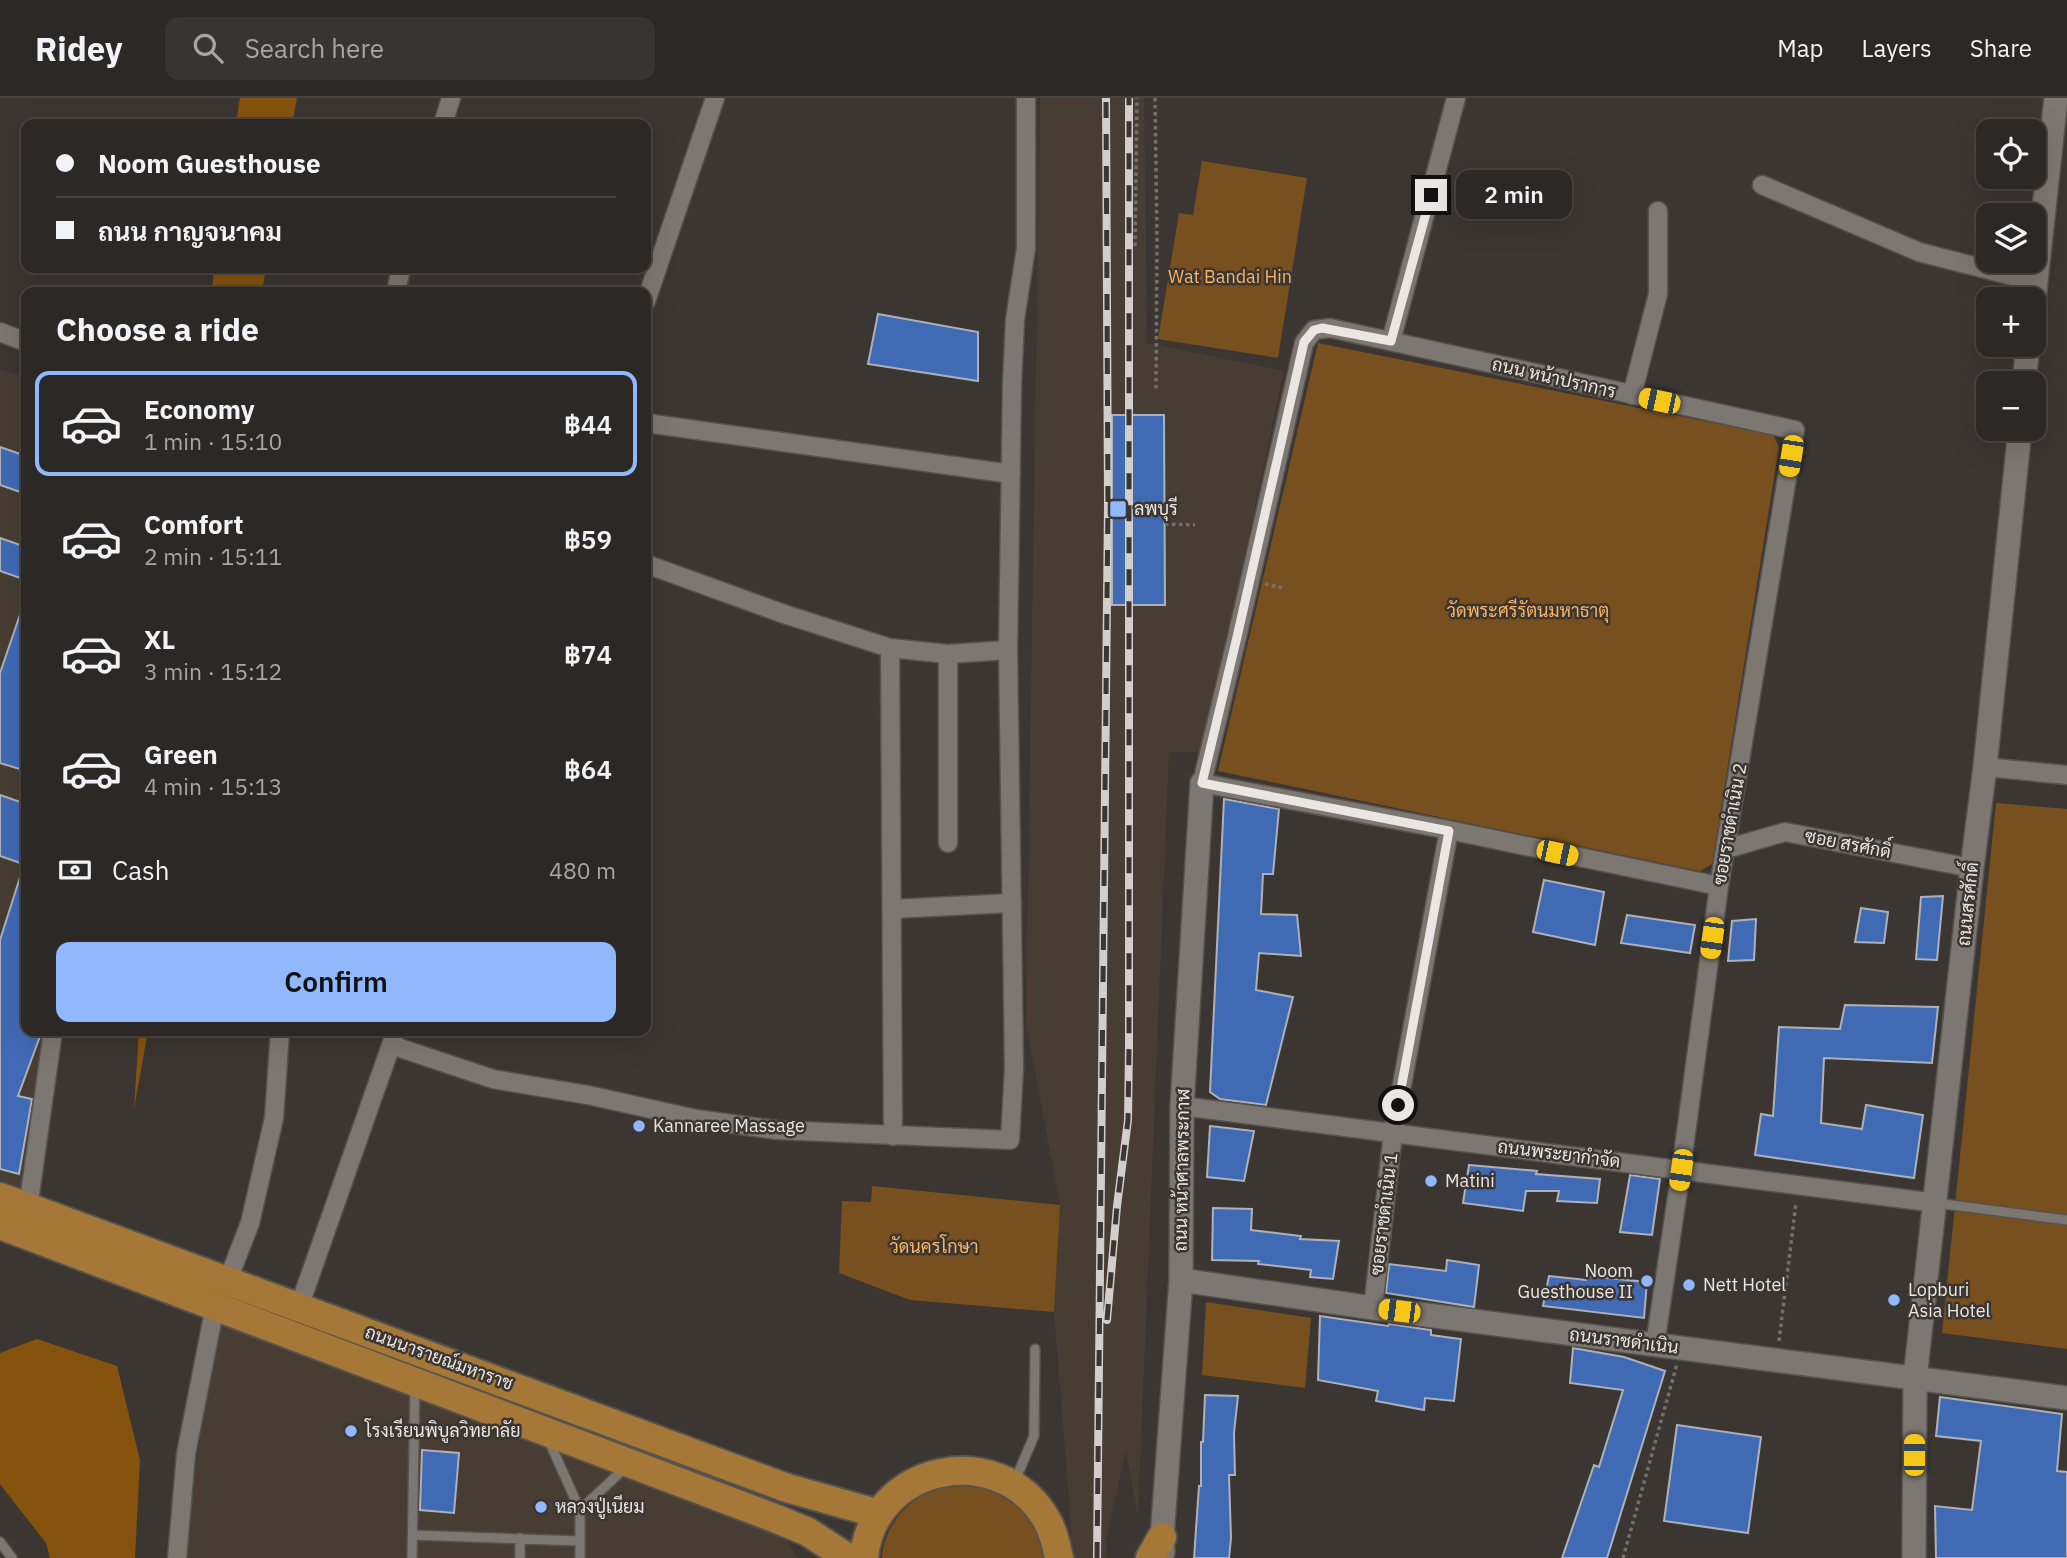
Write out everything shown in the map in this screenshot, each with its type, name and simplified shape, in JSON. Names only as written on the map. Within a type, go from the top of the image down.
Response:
[{"type":"main road","name":"ถนนนารายณ์มหาราช","points":[[0,1197],[787,1488],[879,1514]]},
{"type":"main road","name":"ถนนนารายณ์มหาราช","points":[[0,1225],[787,1523],[807,1532],[848,1558]]},
{"type":"main road","points":[[864,1558],[870,1530],[896,1494],[916,1480],[940,1472],[965,1470],[990,1474],[1013,1485],[1031,1499],[1045,1518],[1055,1539],[1059,1558]]},
{"type":"street","points":[[445,119],[451,98]]},
{"type":"street","points":[[651,287],[715,98]]},
{"type":"street","points":[[299,1307],[393,1038],[493,1079],[588,1095],[696,1119],[777,1130],[1010,1140],[1014,1068],[1008,650],[1015,320],[1026,248],[1026,98]]},
{"type":"street","points":[[1391,341],[1456,98]]},
{"type":"street","points":[[2035,287],[2056,98]]},
{"type":"street","points":[[1762,185],[1919,252],[2023,287]]},
{"type":"street","points":[[1632,395],[1658,295],[1658,211]]},
{"type":"street","name":"ถนน หน้าปราการ","points":[[1202,783],[1304,342],[1314,330],[1330,328],[1795,430]]},
{"type":"street","points":[[0,332],[21,340]]},
{"type":"street","points":[[651,424],[1011,474]]},
{"type":"street","name":"ซอยราชดำเนิน 2","points":[[1655,1345],[1719,886],[1795,430]]},
{"type":"street","name":"ถนนสรศักดิ์","points":[[1914,1558],[1915,1378],[1985,767],[2019,441]]},
{"type":"street","points":[[651,566],[784,614],[890,648],[948,654],[1008,650]]},
{"type":"street","points":[[890,648],[892,1136]]},
{"type":"street","points":[[948,654],[948,843]]},
{"type":"street","points":[[1985,767],[2067,775]]},
{"type":"street","points":[[1202,783],[1719,886]]},
{"type":"street","name":"ถนน หน้าศาลพระกาฬ","points":[[1158,1551],[1181,1280],[1182,1106],[1202,783]]},
{"type":"street","name":"ซอยราชดำเนิน 1","points":[[1373,1308],[1393,1133],[1449,831]]},
{"type":"street","name":"ซอย สรศักดิ์","points":[[1726,849],[1786,832],[1972,868]]},
{"type":"street","points":[[892,909],[1012,903]]},
{"type":"street","points":[[28,1208],[52,1036]]},
{"type":"street","points":[[228,1280],[250,1223],[274,1118],[280,1036]]},
{"type":"street","name":"ถนนพระยากำจัด","points":[[1182,1106],[1936,1203]]},
{"type":"street","name":"ถนนราชดำเนิน","points":[[1181,1280],[1373,1308],[2067,1398]]},
{"type":"street","points":[[177,1558],[186,1454],[215,1306]]},
{"type":"lane","points":[[1936,1203],[2067,1220]]},
{"type":"lane","points":[[1013,1485],[1034,1436],[1035,1349]]},
{"type":"lane","points":[[412,1558],[415,1382]]},
{"type":"lane","points":[[544,1431],[580,1510],[580,1558]]},
{"type":"lane","points":[[580,1510],[629,1463]]},
{"type":"lane","points":[[413,1535],[580,1541]]},
{"type":"lane","points":[[520,1538],[520,1558]]},
{"type":"lane","points":[[0,1542],[12,1558]]},
{"type":"path","points":[[1135,246],[1137,98]]},
{"type":"path","points":[[1155,98],[1156,391]]},
{"type":"path","points":[[1165,524],[1195,526]]},
{"type":"path","points":[[1776,1360],[1798,1185]]},
{"type":"path","points":[[1623,1558],[1681,1348]]},
{"type":"shaded area","points":[[240,98],[297,98],[293,119],[237,119]]},
{"type":"shaded area","points":[[1040,98],[1144,98],[1147,343],[1284,371],[1201,752],[1169,752],[1138,1516],[1126,1451],[1106,1540],[1107,1558],[1072,1558],[1054,1312],[1060,1205],[1026,1023]]},
{"type":"shaded area","points":[[214,273],[265,273],[263,287],[212,287]]},
{"type":"shaded area","points":[[0,369],[21,376],[21,1036],[47,1036],[24,1189],[0,1180]]},
{"type":"shaded area","points":[[139,1036],[147,1036],[134,1109]]},
{"type":"shaded area","name":"โรงเรียนพิบูลวิทยาลัย","points":[[217,1324],[784,1537],[798,1558],[182,1558]]},
{"type":"shaded area","points":[[37,1339],[117,1366],[140,1460],[135,1558],[50,1558],[46,1543],[0,1484],[0,1353]]},
{"type":"green space","name":"Wat Bandai Hin","points":[[1202,161],[1307,178],[1278,358],[1158,339],[1179,213],[1193,215]]},
{"type":"green space","name":"วัดพระศรีรัตนมหาธาตุ","points":[[1318,343],[1773,435],[1779,447],[1712,864],[1700,871],[1218,771]]},
{"type":"green space","points":[[1996,803],[2067,809],[2067,1349],[1942,1333]]},
{"type":"green space","name":"วัดนครโกษา","points":[[872,1186],[1060,1205],[1054,1312],[910,1300],[839,1273],[842,1201],[871,1202]]},
{"type":"green space","points":[[1206,1302],[1311,1318],[1305,1388],[1202,1375]]},
{"type":"green space","points":[[955,1483],[982,1484],[1028,1511],[1050,1558],[882,1558],[886,1538],[903,1511],[931,1490]]},
{"type":"building","points":[[878,314],[978,332],[978,381],[868,364]]},
{"type":"building","points":[[1112,415],[1164,415],[1165,605],[1112,605]]},
{"type":"building","points":[[0,447],[21,454],[21,492],[0,485]]},
{"type":"building","points":[[0,538],[21,545],[21,578],[0,571]]},
{"type":"building","points":[[21,612],[21,769],[0,763],[0,673]]},
{"type":"building","points":[[0,795],[21,802],[21,863],[0,856]]},
{"type":"building","points":[[1224,799],[1279,809],[1273,874],[1263,874],[1261,914],[1297,915],[1301,956],[1259,953],[1256,990],[1293,997],[1266,1105],[1220,1099],[1210,1092]]},
{"type":"building","points":[[21,874],[21,1036],[40,1036],[18,1096],[32,1099],[19,1174],[0,1169],[0,940]]},
{"type":"building","points":[[1544,880],[1604,892],[1595,945],[1533,932]]},
{"type":"building","points":[[1943,896],[1937,960],[1916,959],[1921,897]]},
{"type":"building","points":[[1861,908],[1888,912],[1884,943],[1855,942]]},
{"type":"building","points":[[1627,915],[1695,925],[1690,953],[1621,943]]},
{"type":"building","points":[[1756,919],[1754,960],[1728,961],[1732,921]]},
{"type":"building","points":[[1845,1005],[1938,1007],[1932,1063],[1824,1058],[1821,1123],[1862,1129],[1866,1105],[1923,1115],[1914,1178],[1755,1155],[1761,1114],[1773,1116],[1779,1027],[1840,1029]]},
{"type":"building","points":[[1210,1126],[1254,1131],[1244,1181],[1207,1177]]},
{"type":"building","points":[[1469,1165],[1600,1179],[1597,1203],[1557,1201],[1559,1191],[1526,1191],[1523,1211],[1463,1203]]},
{"type":"building","points":[[1630,1175],[1660,1179],[1652,1235],[1620,1232]]},
{"type":"building","points":[[1213,1208],[1252,1209],[1251,1230],[1301,1236],[1300,1239],[1339,1241],[1333,1279],[1310,1277],[1311,1270],[1258,1264],[1259,1261],[1212,1260]]},
{"type":"building","points":[[1447,1260],[1479,1265],[1474,1307],[1386,1293],[1389,1264],[1446,1271]]},
{"type":"building","points":[[1549,1276],[1586,1280],[1587,1276],[1647,1282],[1644,1318],[1543,1306]]},
{"type":"building","points":[[1320,1316],[1431,1330],[1431,1335],[1461,1339],[1454,1401],[1425,1398],[1424,1410],[1376,1401],[1378,1391],[1318,1380]]},
{"type":"building","points":[[1573,1348],[1624,1357],[1665,1371],[1607,1558],[1562,1558],[1594,1465],[1599,1467],[1623,1390],[1570,1383]]},
{"type":"building","points":[[1205,1395],[1238,1396],[1234,1433],[1235,1475],[1229,1475],[1229,1558],[1194,1558],[1201,1486]]},
{"type":"building","points":[[1940,1397],[2062,1414],[2057,1471],[2067,1472],[2067,1558],[1936,1558],[1935,1506],[1972,1510],[1981,1441],[1936,1436]]},
{"type":"building","points":[[1677,1425],[1761,1437],[1748,1533],[1664,1521]]},
{"type":"building","points":[[422,1450],[459,1453],[454,1513],[420,1510]]},
{"type":"railway","points":[[1097,1558],[1108,504],[1106,98]]},
{"type":"railway","points":[[1107,1320],[1128,1120],[1129,98]]},
{"type":"place","name":"ลพบุรี","points":[[1118,509]]},
{"type":"place","name":"Kannaree Massage","points":[[639,1126]]},
{"type":"place","name":"Matini","points":[[1431,1181]]},
{"type":"place","name":"Noom Guesthouse II","points":[[1647,1281]]},
{"type":"place","name":"Nett Hotel","points":[[1689,1285]]},
{"type":"place","name":"Lopburi Asia Hotel","points":[[1894,1300]]},
{"type":"place","name":"โรงเรียนพิบูลวิทยาลัย","points":[[351,1431]]},
{"type":"place","name":"หลวงปู่เนียม","points":[[541,1507]]},
{"type":"route","points":[[1398,1105],[1449,831],[1202,783],[1304,342],[1314,330],[1322,328],[1391,341],[1431,195]]}]
